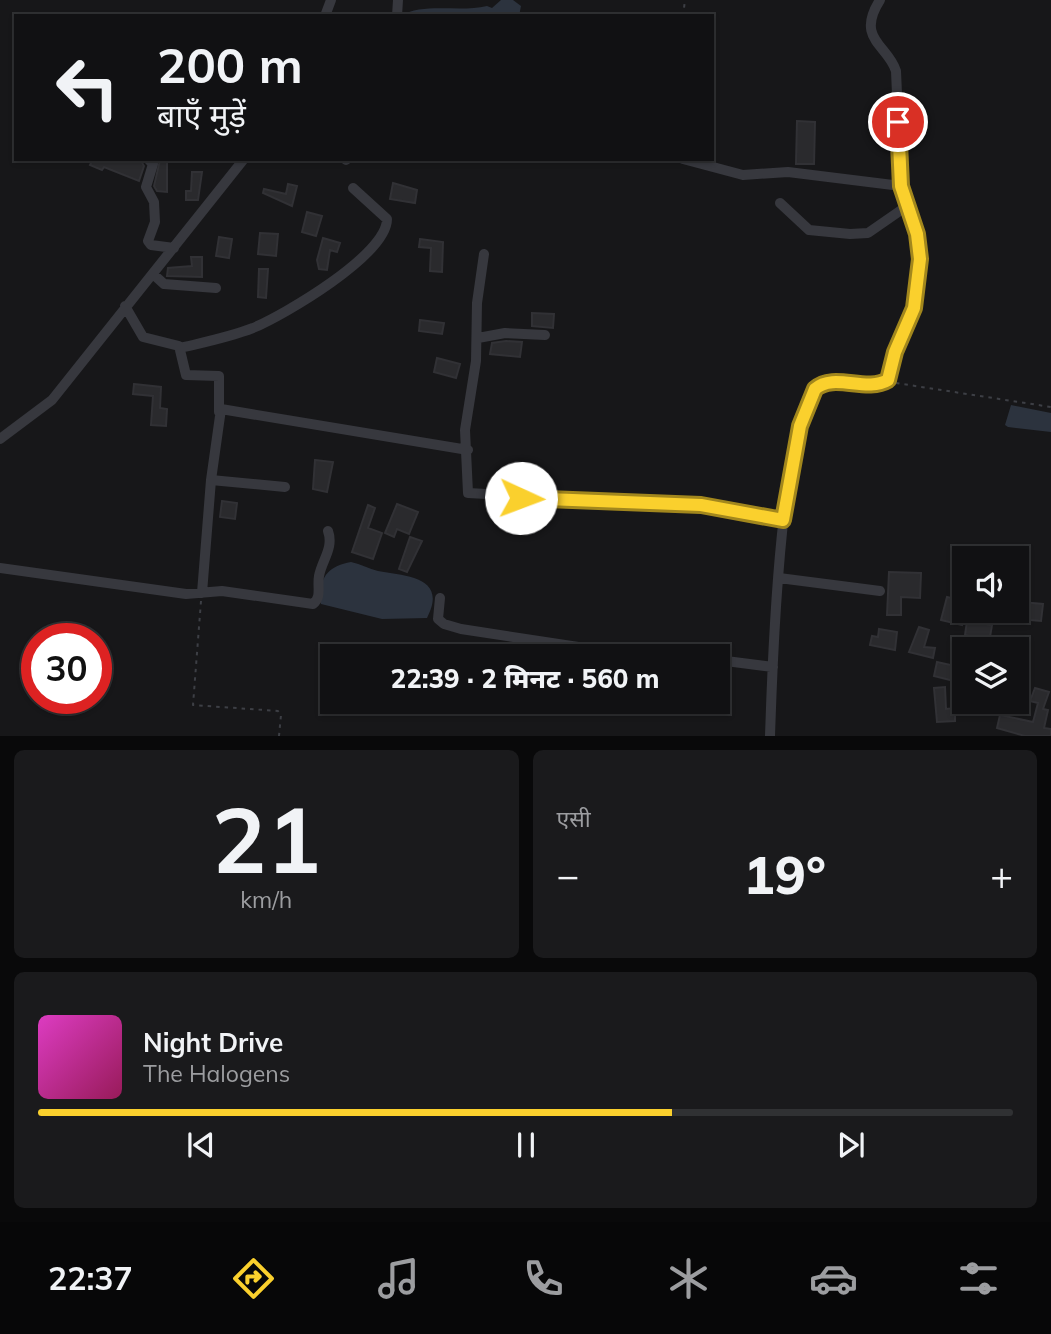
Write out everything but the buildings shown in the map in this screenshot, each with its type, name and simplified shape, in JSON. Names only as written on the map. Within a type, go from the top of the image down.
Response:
[{"type":"street","points":[[770,736],[783,520],[800,426],[815,389],[827,382],[875,386],[890,377],[895,352],[910,322],[917,290],[919,247],[901,186],[896,71],[894,63],[875,44],[872,33],[874,12],[880,0]]},
{"type":"street","points":[[150,161],[153,164],[146,187],[154,202],[155,222],[148,241],[151,245],[174,248]]},
{"type":"street","points":[[0,439],[52,400],[242,161]]},
{"type":"street","points":[[690,161],[743,175],[788,172],[901,186]]},
{"type":"street","points":[[125,306],[143,337],[180,348],[254,327],[322,287],[366,254],[385,229],[387,219],[353,188]]},
{"type":"street","points":[[780,203],[809,230],[850,234],[869,233],[908,206]]},
{"type":"street","points":[[484,254],[478,292],[478,338],[465,430],[468,450],[467,491],[471,495],[701,505],[783,520]]},
{"type":"street","points":[[153,274],[164,284],[216,288]]},
{"type":"street","points":[[478,338],[505,333],[545,335]]},
{"type":"street","points":[[180,348],[186,375],[220,377],[202,593]]},
{"type":"street","points":[[219,412],[228,409],[468,450]]},
{"type":"street","points":[[211,480],[285,487]]},
{"type":"street","points":[[0,568],[186,594],[222,591],[316,602],[319,574],[330,542],[328,531]]},
{"type":"street","points":[[779,578],[880,591]]},
{"type":"street","points":[[440,598],[438,619],[456,628],[559,644]]},
{"type":"street","points":[[730,662],[774,667]]},
{"type":"path","points":[[885,381],[1051,407]]},
{"type":"path","points":[[202,593],[192,704],[200,707],[278,711],[281,715],[279,736]]},
{"type":"shaded area","points":[[501,0],[513,0],[521,6],[519,14],[405,14],[431,9],[492,8]]},
{"type":"shaded area","points":[[1011,405],[1051,413],[1051,432],[1005,425]]},
{"type":"shaded area","points":[[351,562],[412,577],[428,586],[432,594],[432,604],[427,618],[382,619],[321,604],[321,587],[326,575],[330,570]]},
{"type":"route","points":[[521,498],[701,505],[783,520],[794,451],[811,394],[819,385],[827,382],[875,386],[888,380],[895,352],[910,322],[920,259],[917,234],[899,174],[898,122]]}]
